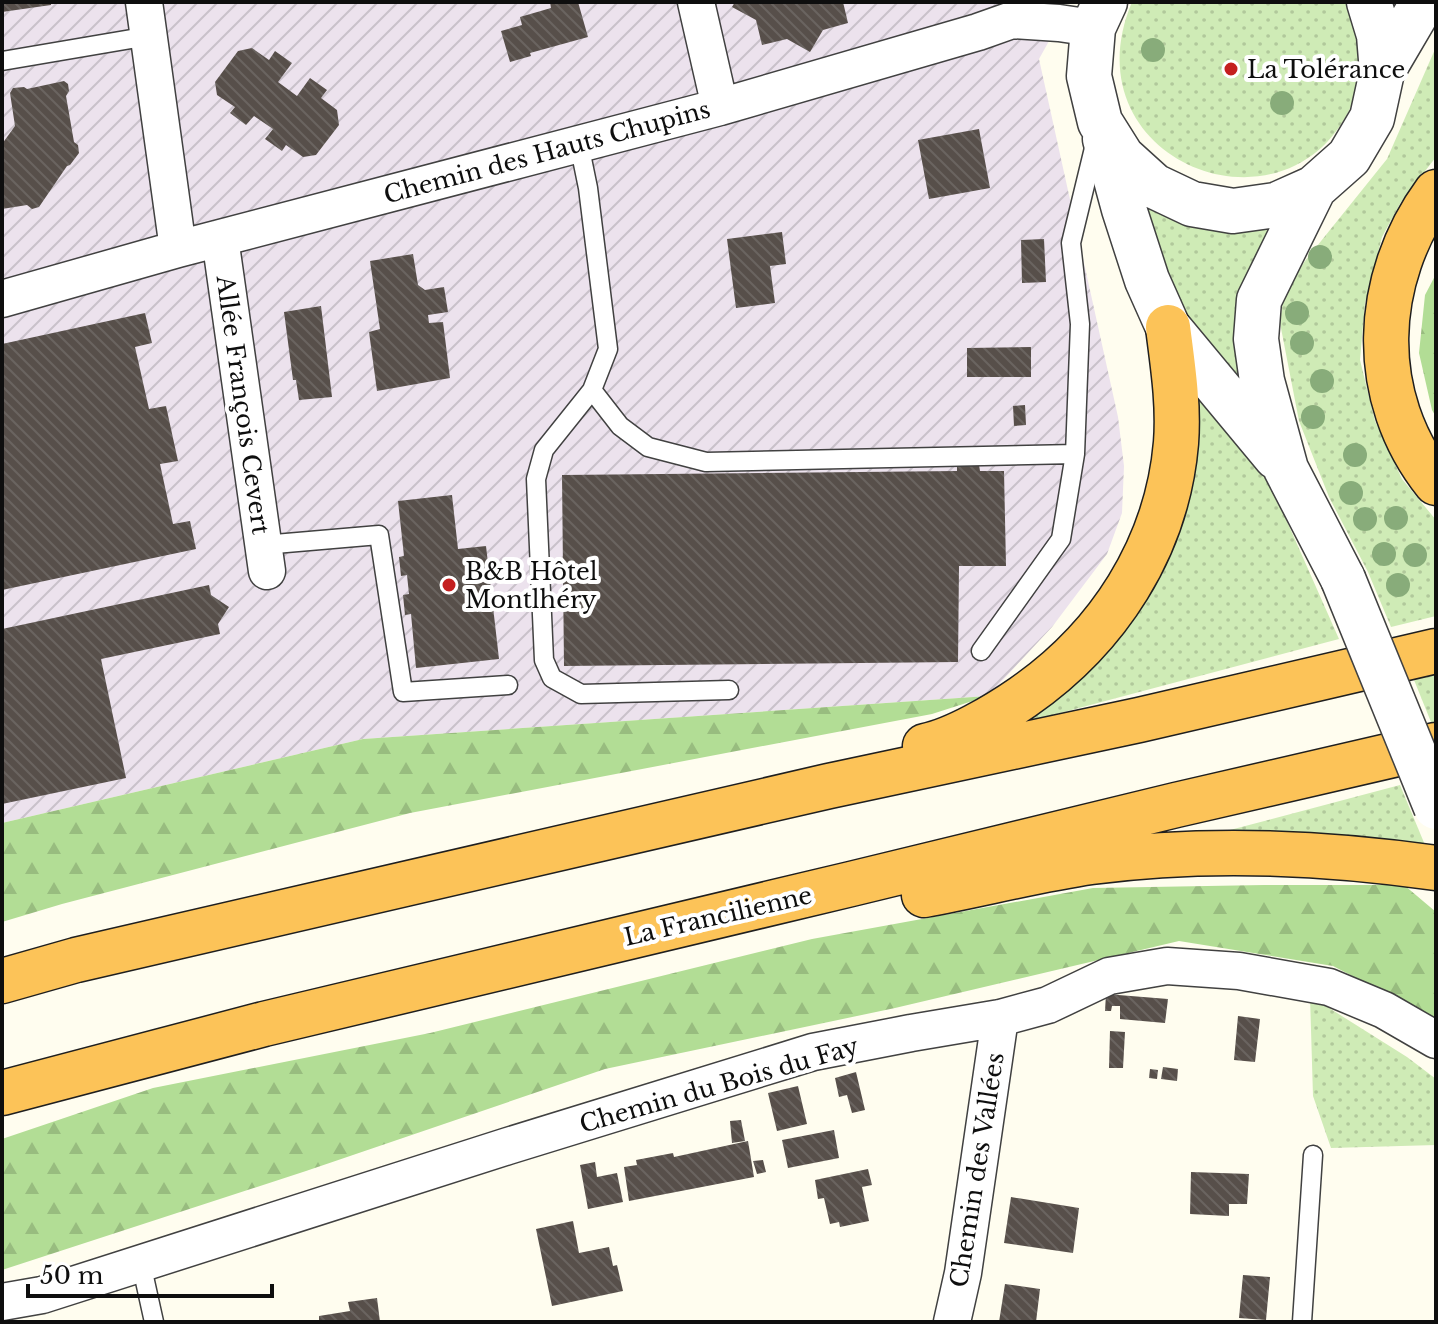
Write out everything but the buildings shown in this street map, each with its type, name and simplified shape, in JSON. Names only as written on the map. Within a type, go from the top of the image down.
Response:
[{"type":"highway","points":[[1436,192],[1408,238],[1397,266],[1390,293],[1386,352],[1393,401],[1402,426],[1436,483]]},
{"type":"highway","points":[[829,786],[857,757],[937,743],[999,713],[1059,670],[1099,630],[1132,584],[1157,530],[1172,470],[1177,408],[1168,327]]},
{"type":"highway","points":[[2,981],[76,960],[829,786],[1139,720],[1436,651]]},
{"type":"highway","name":"La Francilienne","points":[[2,1093],[264,1024],[1436,745]]},
{"type":"highway","points":[[851,884],[915,897],[1090,862],[1179,855],[1297,855],[1436,868]]},
{"type":"street","points":[[696,2],[720,107]]},
{"type":"street","points":[[1100,122],[1122,157],[1154,186],[1192,204],[1233,211],[1276,205],[1314,188],[1349,157],[1372,118],[1382,72],[1379,35],[1369,2]]},
{"type":"street","points":[[1382,72],[1423,2]]},
{"type":"street","points":[[1078,14],[1089,76],[1124,209],[1147,280],[1168,327],[1286,469]]},
{"type":"street","name":"Chemin des Hauts Chupins","points":[[2,299],[178,249],[720,107],[1012,20],[1078,14]]},
{"type":"street","points":[[146,19],[178,249]]},
{"type":"street","points":[[1314,188],[1259,300],[1256,339],[1262,381],[1286,469],[1343,579],[1436,807]]},
{"type":"street","name":"Allée François Cevert","points":[[220,238],[265,558]]},
{"type":"street","name":"Chemin du Bois du Fay","points":[[2,1302],[46,1309],[141,1263],[813,1052],[1000,1018],[1048,1005],[1109,976],[1167,966],[1239,971],[1329,987],[1384,1010],[1436,1040]]},
{"type":"street","name":"Chemin des Vallées","points":[[952,1322],[963,1273],[1000,1018]]},
{"type":"lane","points":[[2,61],[146,19]]},
{"type":"lane","points":[[981,651],[1061,539],[1075,454],[1080,324],[1071,243],[1100,122]]},
{"type":"lane","points":[[579,144],[588,188],[608,349],[592,390],[544,450],[536,479],[544,660],[552,678],[581,694],[729,690]]},
{"type":"lane","points":[[592,390],[620,426],[648,447],[706,462],[1075,454]]},
{"type":"lane","points":[[265,558],[379,535],[403,692],[508,685]]},
{"type":"lane","points":[[1302,1322],[1313,1155]]},
{"type":"lane","points":[[141,1263],[154,1322]]},
{"type":"shaded area","points":[[2,2],[1053,2],[1059,23],[1039,59],[1118,417],[1124,466],[1122,513],[1107,554],[1052,627],[988,696],[363,739],[2,823]]},
{"type":"green space","points":[[1132,2],[1349,2],[1361,49],[1355,97],[1325,144],[1285,170],[1240,177],[1196,168],[1157,143],[1130,106],[1120,59]]},
{"type":"green space","points":[[1436,47],[1436,157],[1401,202],[1382,237],[1365,303],[1360,360],[1375,421],[1402,479],[1436,520],[1436,616],[1391,627],[1368,572],[1329,497],[1299,421],[1280,323],[1284,292],[1387,159]]},
{"type":"green space","points":[[1141,199],[1286,217],[1242,380],[1232,379],[1175,312]]},
{"type":"green space","points":[[1436,274],[1436,417],[1419,353],[1425,295]]},
{"type":"green space","points":[[1189,384],[1262,465],[1339,639],[1030,721],[1025,712],[1097,652]]},
{"type":"green space","points":[[1436,669],[1436,726],[1433,727],[1412,675]]},
{"type":"green space","points":[[988,696],[932,714],[410,813],[2,922],[2,823],[363,739]]},
{"type":"green space","points":[[1400,785],[1425,845],[1234,836],[1230,830]]},
{"type":"green space","points":[[1404,885],[1436,912],[1436,1019],[1333,966],[1179,941],[895,1008],[605,1069],[2,1270],[2,1139],[153,1088],[430,1033],[812,939],[1093,888]]},
{"type":"green space","points":[[1310,996],[1407,1057],[1436,1079],[1436,1145],[1331,1148],[1313,1096]]},
{"type":"place","name":"La Tolérance","points":[[1231,69]]},
{"type":"place","name":"B&B Hôtel Montlhéry","points":[[449,585]]}]
